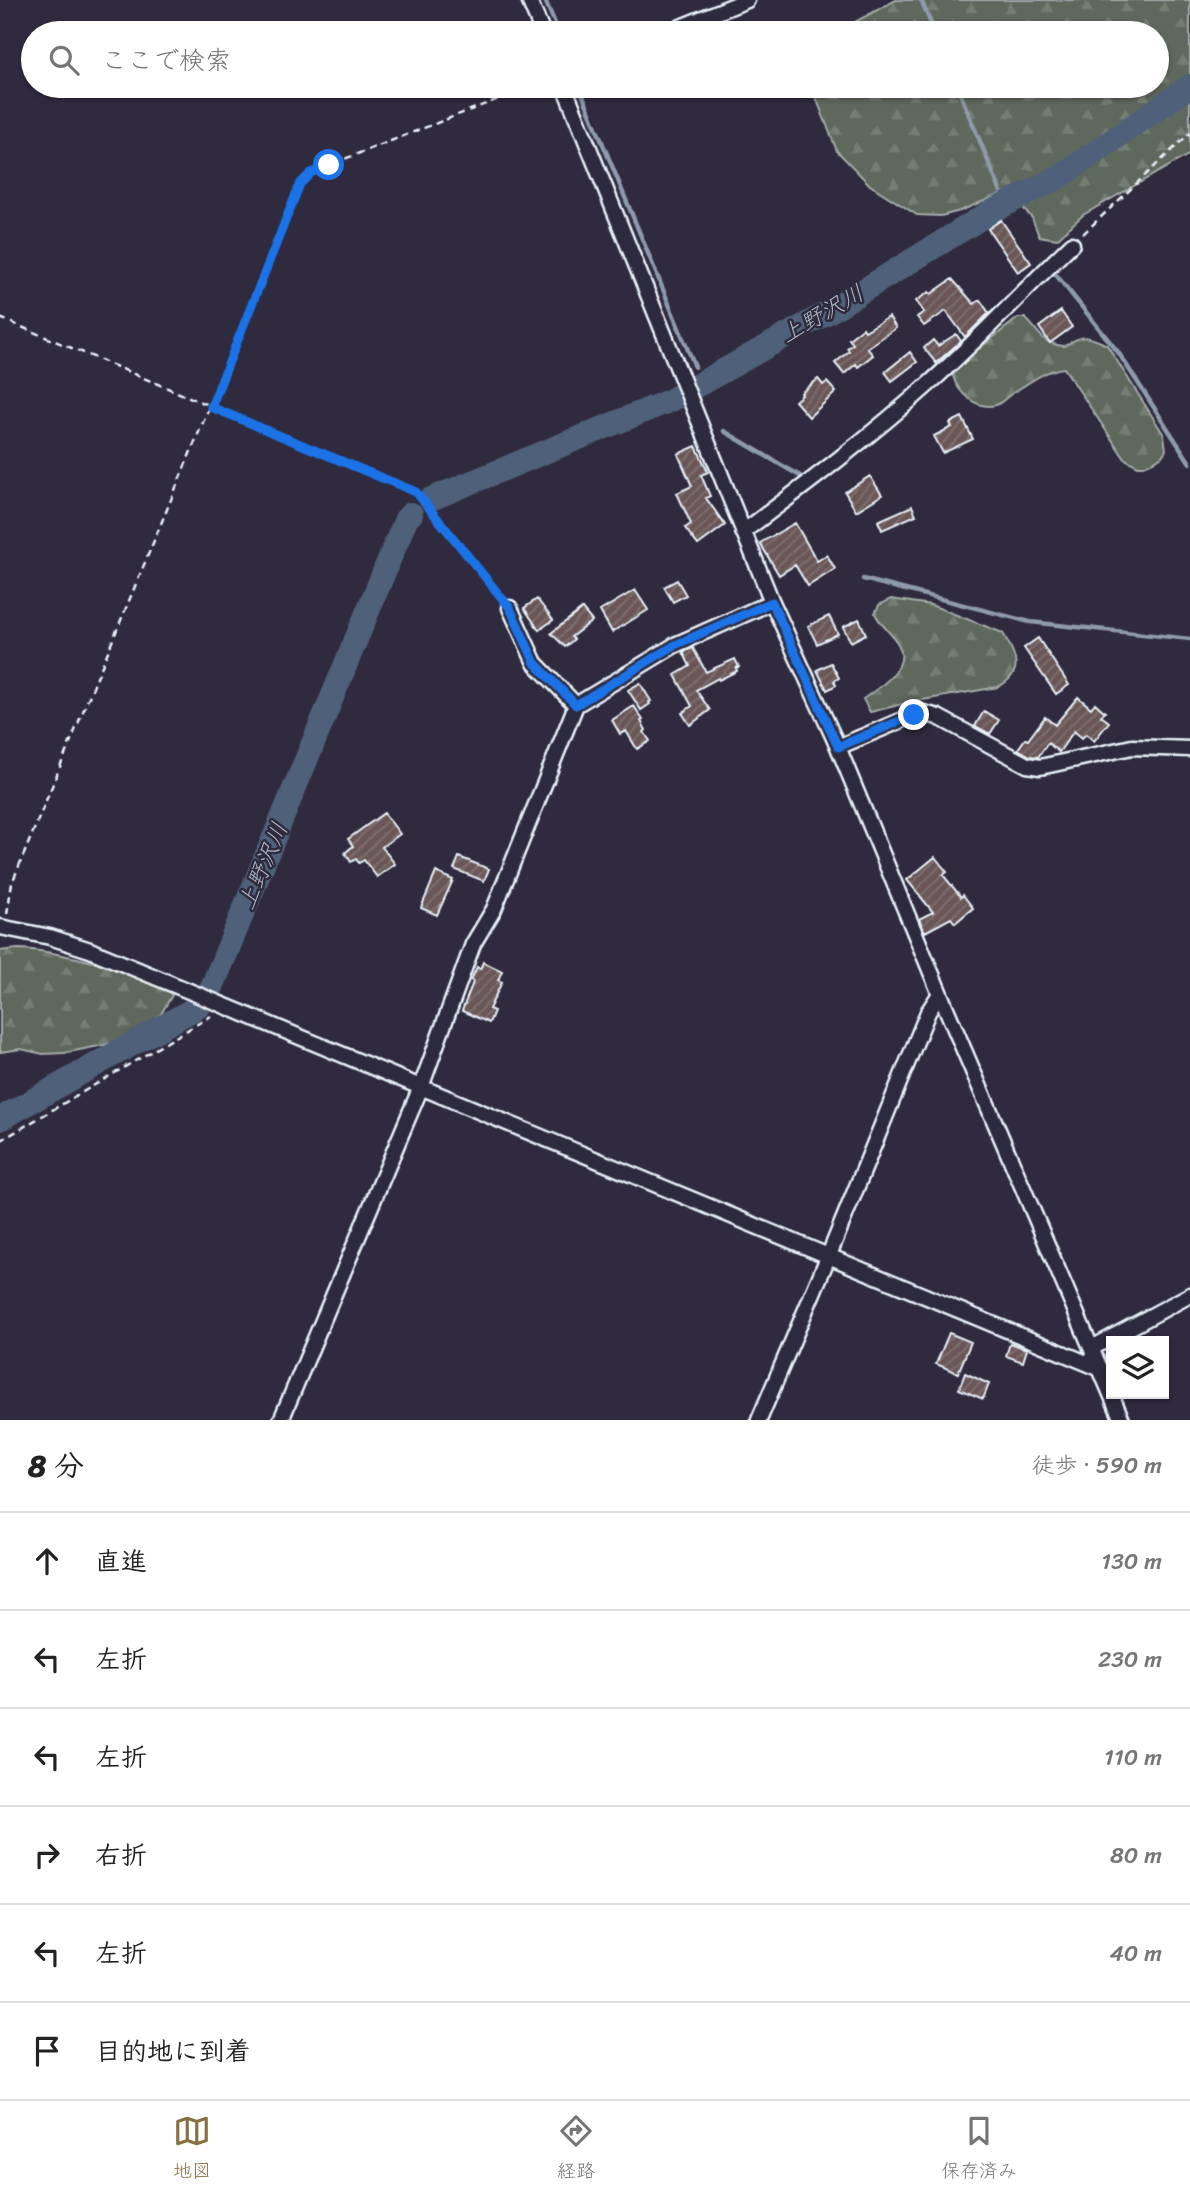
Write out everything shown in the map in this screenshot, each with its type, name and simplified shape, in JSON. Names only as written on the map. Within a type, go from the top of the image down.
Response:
[{"type":"street","points":[[529,0],[538,21]]},
{"type":"street","points":[[695,21],[747,0]]},
{"type":"street","points":[[569,98],[772,602],[838,747],[1122,1420]]},
{"type":"street","points":[[744,532],[929,384],[982,336],[1072,244]]},
{"type":"street","points":[[281,1420],[421,1087],[473,944],[494,909],[576,705],[675,645],[772,602]]},
{"type":"street","points":[[510,608],[535,663],[576,705]]},
{"type":"street","points":[[838,747],[924,713],[938,717],[1027,765],[1040,767],[1132,747],[1190,749]]},
{"type":"street","points":[[2,928],[50,937],[90,950],[1101,1369]]},
{"type":"street","points":[[759,1420],[928,1012],[940,994]]},
{"type":"street","points":[[1092,1348],[1190,1295]]},
{"type":"path","points":[[2,928],[12,883],[211,407],[300,184],[311,173],[502,98]]},
{"type":"path","points":[[1072,244],[1190,133]]},
{"type":"path","points":[[0,318],[416,492],[510,608]]},
{"type":"path","points":[[0,1141],[222,1003]]},
{"type":"green space","points":[[896,0],[1190,0],[1190,154],[1083,215],[1057,239],[1039,236],[1032,218],[1008,191],[960,211],[941,216],[917,215],[870,185],[837,151],[816,98],[1169,98],[1169,21],[857,21]]},
{"type":"green space","points":[[1018,318],[1025,318],[1045,340],[1056,345],[1064,346],[1085,337],[1107,345],[1164,435],[1166,450],[1162,456],[1144,466],[1125,459],[1064,368],[1036,378],[996,405],[982,405],[969,399],[953,376],[958,365]]},
{"type":"green space","points":[[891,599],[931,605],[1003,633],[1016,663],[1012,675],[998,687],[870,712],[863,699],[892,676],[901,661],[898,644],[875,613],[879,605]]},
{"type":"green space","points":[[18,949],[100,964],[145,979],[172,995],[161,1014],[152,1022],[119,1042],[64,1053],[43,1054],[21,1049],[0,1052],[0,951]]},
{"type":"building","points":[[1001,220],[1031,263],[1018,272],[988,229]]},
{"type":"building","points":[[952,279],[974,304],[980,300],[989,313],[965,337],[946,311],[924,326],[917,317],[924,312],[916,301]]},
{"type":"building","points":[[1061,311],[1072,327],[1050,343],[1039,327]]},
{"type":"building","points":[[889,317],[896,328],[867,348],[873,355],[844,374],[835,363],[849,351],[847,348],[853,344],[849,339],[863,328],[865,331]]},
{"type":"building","points":[[956,334],[961,341],[936,363],[924,348],[933,340],[938,346]]},
{"type":"building","points":[[910,352],[917,362],[892,381],[885,372]]},
{"type":"building","points":[[818,379],[823,385],[827,382],[836,392],[809,417],[795,401]]},
{"type":"building","points":[[962,417],[973,439],[943,453],[934,436],[952,427],[950,423]]},
{"type":"building","points":[[696,446],[708,472],[701,475],[710,496],[706,498],[725,525],[698,545],[685,528],[691,524],[677,493],[692,486],[678,454]]},
{"type":"building","points":[[870,476],[882,495],[856,511],[845,492]]},
{"type":"building","points":[[912,506],[916,515],[882,530],[878,521]]},
{"type":"building","points":[[795,523],[817,561],[827,555],[835,569],[808,586],[795,565],[779,575],[760,543]]},
{"type":"building","points":[[677,580],[686,595],[673,602],[664,587]]},
{"type":"building","points":[[635,590],[648,610],[612,632],[600,611]]},
{"type":"building","points":[[537,599],[553,620],[539,630],[524,608]]},
{"type":"building","points":[[582,609],[592,621],[571,637],[574,639],[565,647],[551,633]]},
{"type":"building","points":[[829,616],[838,634],[817,644],[808,626]]},
{"type":"building","points":[[859,619],[866,634],[851,642],[843,627]]},
{"type":"building","points":[[1038,638],[1069,685],[1056,694],[1024,648]]},
{"type":"building","points":[[693,648],[706,672],[735,659],[739,667],[736,668],[737,671],[696,690],[710,710],[690,725],[682,713],[692,706],[675,675],[690,666],[683,652]]},
{"type":"building","points":[[831,663],[839,678],[834,681],[836,685],[827,690],[817,670]]},
{"type":"building","points":[[640,683],[651,701],[641,710],[628,690]]},
{"type":"building","points":[[1078,697],[1091,708],[1095,703],[1105,712],[1101,716],[1109,722],[1094,741],[1086,734],[1082,738],[1074,731],[1059,752],[1048,743],[1038,757],[1018,749],[1045,717],[1055,725]]},
{"type":"building","points":[[634,706],[643,720],[641,721],[646,730],[644,732],[650,741],[637,749],[626,731],[620,734],[612,720]]},
{"type":"building","points":[[984,711],[999,720],[990,734],[975,726]]},
{"type":"building","points":[[384,813],[400,834],[382,847],[395,864],[377,877],[364,860],[359,863],[356,859],[351,862],[345,853],[353,846],[348,839]]},
{"type":"building","points":[[459,857],[489,869],[484,881],[454,869]]},
{"type":"building","points":[[935,857],[947,872],[943,875],[973,908],[955,923],[951,918],[925,932],[919,919],[933,912],[907,880]]},
{"type":"building","points":[[436,872],[453,880],[437,915],[421,908]]},
{"type":"building","points":[[483,962],[502,971],[498,980],[502,982],[489,1009],[494,1011],[489,1023],[462,1011],[473,982],[471,980],[477,967],[480,969]]},
{"type":"building","points":[[949,1333],[971,1342],[958,1373],[936,1364]]},
{"type":"building","points":[[1010,1343],[1027,1349],[1023,1362],[1006,1356]]},
{"type":"building","points":[[965,1373],[989,1384],[983,1399],[959,1389]]},
{"type":"waterway","points":[[545,0],[554,21]]},
{"type":"waterway","points":[[921,0],[930,21]]},
{"type":"waterway","name":"上野沢川","points":[[431,499],[671,400],[830,311],[989,213],[1061,176],[1190,86]]},
{"type":"waterway","points":[[584,98],[695,367]]},
{"type":"waterway","points":[[962,98],[1001,192]]},
{"type":"waterway","points":[[1053,271],[1118,352],[1190,463]]},
{"type":"waterway","points":[[724,431],[800,476]]},
{"type":"waterway","name":"上野沢川","points":[[0,1119],[199,1006],[212,987],[406,519],[411,514]]},
{"type":"waterway","points":[[863,579],[1030,622],[1190,639]]},
{"type":"route","points":[[329,165],[311,173],[300,184],[211,407],[416,492],[510,608],[535,663],[576,705],[675,645],[772,602],[838,747],[914,715]]}]
